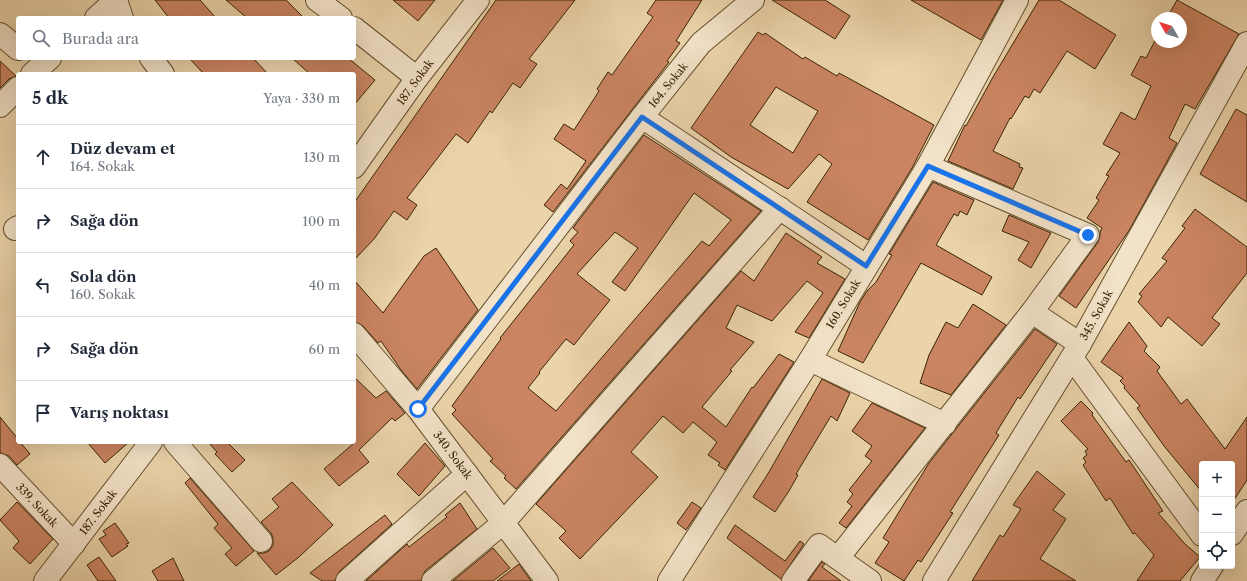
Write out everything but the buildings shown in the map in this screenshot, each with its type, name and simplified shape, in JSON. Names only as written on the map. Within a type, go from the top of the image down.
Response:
[{"type":"street","points":[[98,16],[116,0],[121,16]]},
{"type":"street","points":[[317,0],[338,16]]},
{"type":"street","name":"187. Sokak","points":[[356,164],[417,78],[478,0]]},
{"type":"street","name":"164. Sokak","points":[[418,409],[642,117],[701,43],[753,0]]},
{"type":"street","name":"160. Sokak","points":[[669,581],[810,360],[928,166],[1017,0]]},
{"type":"street","points":[[356,30],[417,78]]},
{"type":"street","points":[[0,34],[16,47]]},
{"type":"street","name":"345. Sokak","points":[[934,581],[1076,351],[1247,43]]},
{"type":"street","points":[[152,60],[162,72]]},
{"type":"street","points":[[0,106],[16,90]]},
{"type":"street","points":[[642,117],[866,266]]},
{"type":"street","points":[[838,558],[1032,312],[1088,235],[928,166]]},
{"type":"street","points":[[434,581],[503,523],[780,208]]},
{"type":"street","points":[[1032,312],[1076,351],[1201,533]]},
{"type":"street","name":"340. Sokak","points":[[356,336],[418,409],[547,581]]},
{"type":"street","points":[[810,360],[944,424]]},
{"type":"street","name":"187. Sokak","points":[[45,581],[149,444]]},
{"type":"street","points":[[177,444],[261,542]]},
{"type":"street","name":"339. Sokak","points":[[0,465],[74,544]]},
{"type":"street","points":[[347,581],[467,474]]},
{"type":"street","points":[[1233,533],[1247,511]]},
{"type":"street","points":[[793,581],[819,545],[870,581]]},
{"type":"street","points":[[1202,581],[1210,569]]},
{"type":"route","points":[[418,409],[642,117],[866,266],[928,166],[1088,235]]}]
